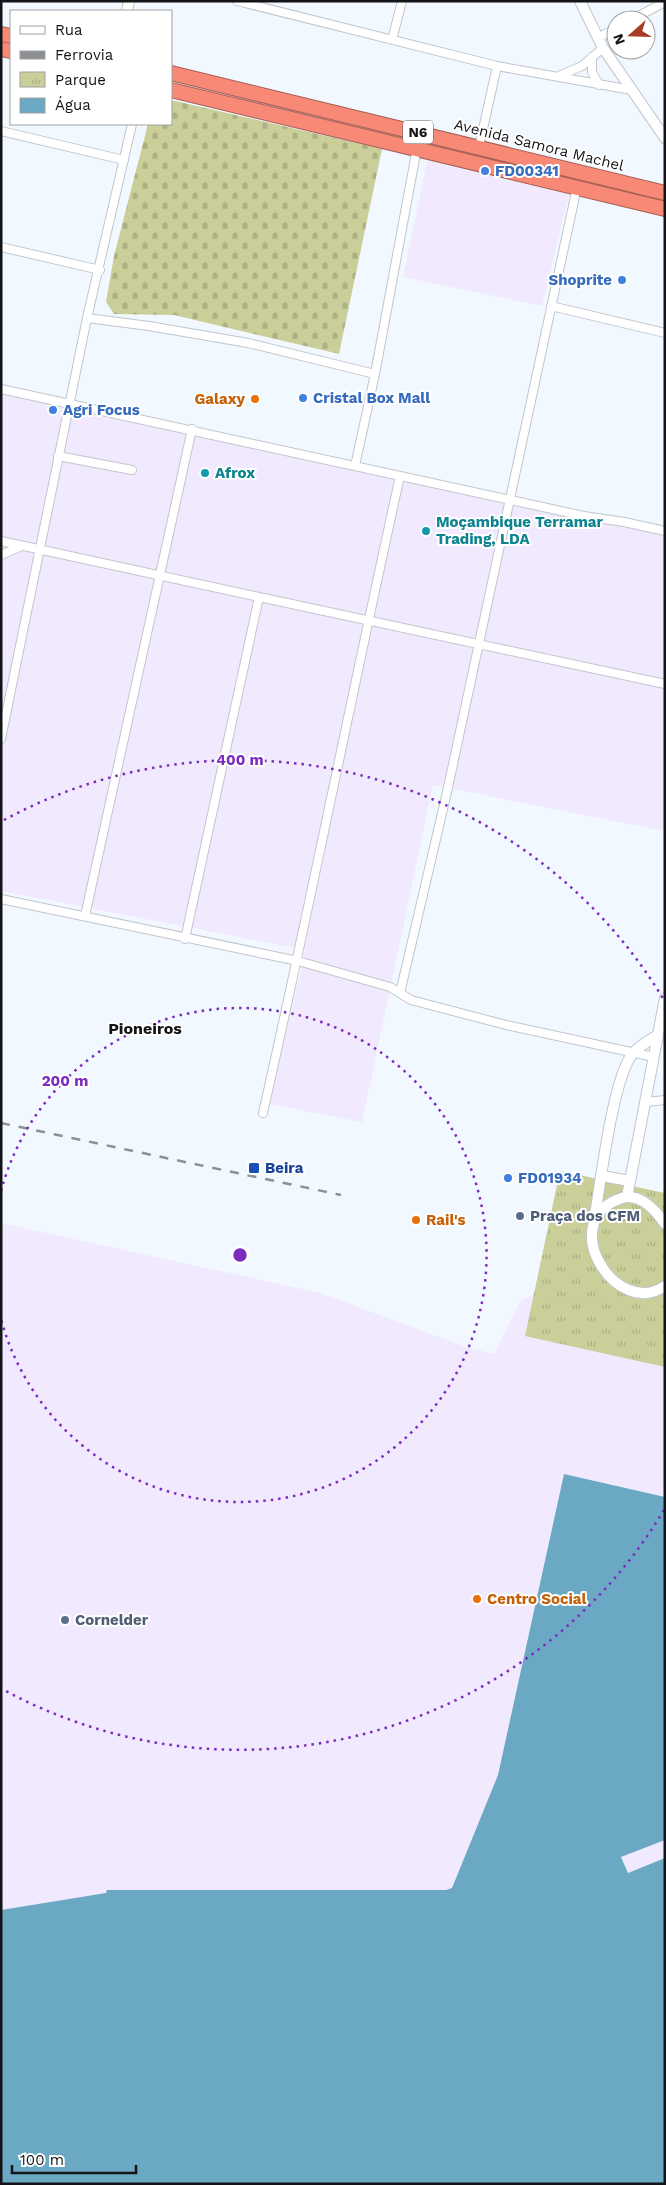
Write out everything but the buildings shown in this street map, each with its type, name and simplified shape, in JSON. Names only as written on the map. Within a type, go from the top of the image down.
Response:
[{"type":"highway","name":"Avenida Samora Machel","points":[[172,72],[665,194]]},
{"type":"highway","points":[[190,94],[194,77]]},
{"type":"highway","name":"N6","points":[[172,90],[417,148],[665,210]]},
{"type":"highway","points":[[402,145],[405,129]]},
{"type":"highway","points":[[438,154],[441,138]]},
{"type":"highway","points":[[529,176],[532,160]]},
{"type":"highway","points":[[617,198],[622,183]]},
{"type":"street","points":[[236,1],[497,66],[558,75],[632,90]]},
{"type":"street","points":[[392,40],[402,1]]},
{"type":"street","points":[[580,1],[603,48],[665,138]]},
{"type":"street","points":[[650,10],[665,2]]},
{"type":"street","points":[[598,38],[606,34]]},
{"type":"street","points":[[558,75],[582,66],[603,48]]},
{"type":"street","points":[[592,57],[591,67],[598,84]]},
{"type":"street","points":[[479,147],[497,66]]},
{"type":"street","points":[[1,739],[87,318],[100,270],[132,125]]},
{"type":"street","points":[[1,131],[124,160]]},
{"type":"street","points":[[355,466],[375,374],[417,148]]},
{"type":"street","points":[[400,993],[447,792],[576,187]]},
{"type":"street","points":[[1,247],[100,270]]},
{"type":"street","points":[[551,306],[665,333]]},
{"type":"street","points":[[87,318],[248,343],[375,374]]},
{"type":"street","points":[[1,389],[584,516],[665,531]]},
{"type":"street","points":[[84,916],[161,577],[192,430]]},
{"type":"street","points":[[58,456],[132,470]]},
{"type":"street","points":[[263,1113],[298,961],[367,622],[400,476]]},
{"type":"street","points":[[1,541],[367,622],[665,684]]},
{"type":"street","points":[[1,555],[22,546]]},
{"type":"street","points":[[185,939],[259,598]]},
{"type":"street","points":[[1,898],[185,939],[298,961],[390,987],[411,1000],[496,1022],[633,1054],[654,1057]]},
{"type":"street","points":[[627,1197],[663,1017],[665,998]]},
{"type":"street","points":[[658,1035],[633,1054],[620,1082],[591,1234],[593,1252],[606,1273],[624,1290],[647,1294],[658,1291],[665,1286]]},
{"type":"street","points":[[646,1102],[665,1100]]},
{"type":"street","points":[[602,1176],[630,1181]]},
{"type":"street","points":[[595,1218],[608,1204],[627,1197],[644,1202],[658,1214],[665,1224]]},
{"type":"shaded area","points":[[427,161],[569,194],[542,306],[403,277]]},
{"type":"shaded area","points":[[1,392],[665,534],[664,831],[433,785],[362,1122],[269,1104],[306,950],[1,891]]},
{"type":"shaded area","points":[[1,1223],[320,1293],[466,1347],[494,1354],[521,1300],[539,1292],[665,1312],[665,1497],[564,1474],[498,1775],[452,1888],[446,1890],[107,1890],[107,1893],[1,1910]]},
{"type":"shaded area","points":[[665,1840],[665,1858],[628,1873],[621,1857]]},
{"type":"green space","points":[[172,100],[382,149],[339,354],[174,315],[114,314],[106,302],[114,256],[148,125],[172,125]]},
{"type":"green space","points":[[560,1171],[665,1193],[665,1367],[525,1336]]},
{"type":"water","points":[[564,1474],[665,1497],[665,1840],[621,1857],[628,1873],[665,1858],[665,2184],[1,2184],[1,1910],[106,1893],[107,1890],[446,1890],[452,1888],[498,1775]]},
{"type":"railway","points":[[1,1123],[341,1195]]},
{"type":"place","name":"FD00341","points":[[485,171]]},
{"type":"place","name":"Shoprite","points":[[622,280]]},
{"type":"place","name":"Cristal Box Mall","points":[[303,398]]},
{"type":"place","name":"Galaxy","points":[[255,399]]},
{"type":"place","name":"Agri Focus","points":[[53,410]]},
{"type":"place","name":"Afrox","points":[[205,473]]},
{"type":"place","name":"Moçambique Terramar Trading, LDA","points":[[426,531]]},
{"type":"place","name":"Beira","points":[[254,1168]]},
{"type":"place","name":"FD01934","points":[[508,1178]]},
{"type":"place","name":"Praça dos CFM","points":[[520,1216]]},
{"type":"place","name":"Rail's","points":[[416,1220]]},
{"type":"place","name":"Centro Social","points":[[477,1599]]},
{"type":"place","name":"Cornelder","points":[[65,1620]]},
{"type":"district","name":"Pioneiros","points":[[145,1028]]}]
